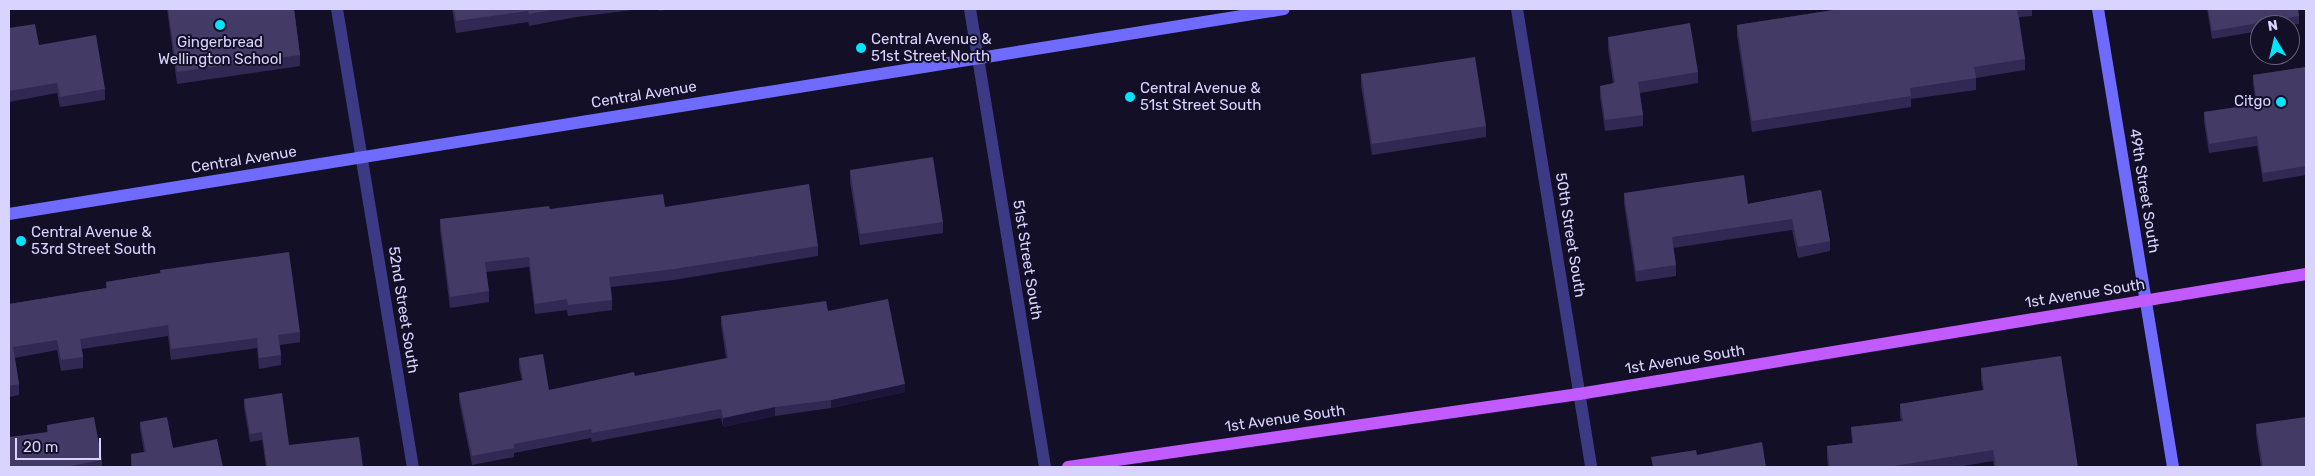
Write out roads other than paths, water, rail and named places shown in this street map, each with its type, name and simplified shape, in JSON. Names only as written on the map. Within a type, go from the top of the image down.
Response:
[{"type":"main road","name":"Central Avenue","points":[[9,214],[1284,9]]},
{"type":"main road","name":"49th Street South","points":[[2098,9],[2173,467]]},
{"type":"main road","name":"1st Avenue South","points":[[1068,467],[1579,394],[2306,274]]},
{"type":"street","name":"52nd Street South","points":[[337,9],[412,467]]},
{"type":"street","name":"51st Street South","points":[[970,9],[1044,467]]},
{"type":"street","name":"50th Street South","points":[[1517,9],[1591,467]]},
{"type":"place","name":"Gingerbread Wellington School","points":[[220,25]]},
{"type":"place","name":"Central Avenue & 51st Street North","points":[[861,48]]},
{"type":"place","name":"Central Avenue & 51st Street South","points":[[1130,97]]},
{"type":"place","name":"Citgo","points":[[2281,102]]},
{"type":"place","name":"Central Avenue & 53rd Street South","points":[[21,241]]}]
